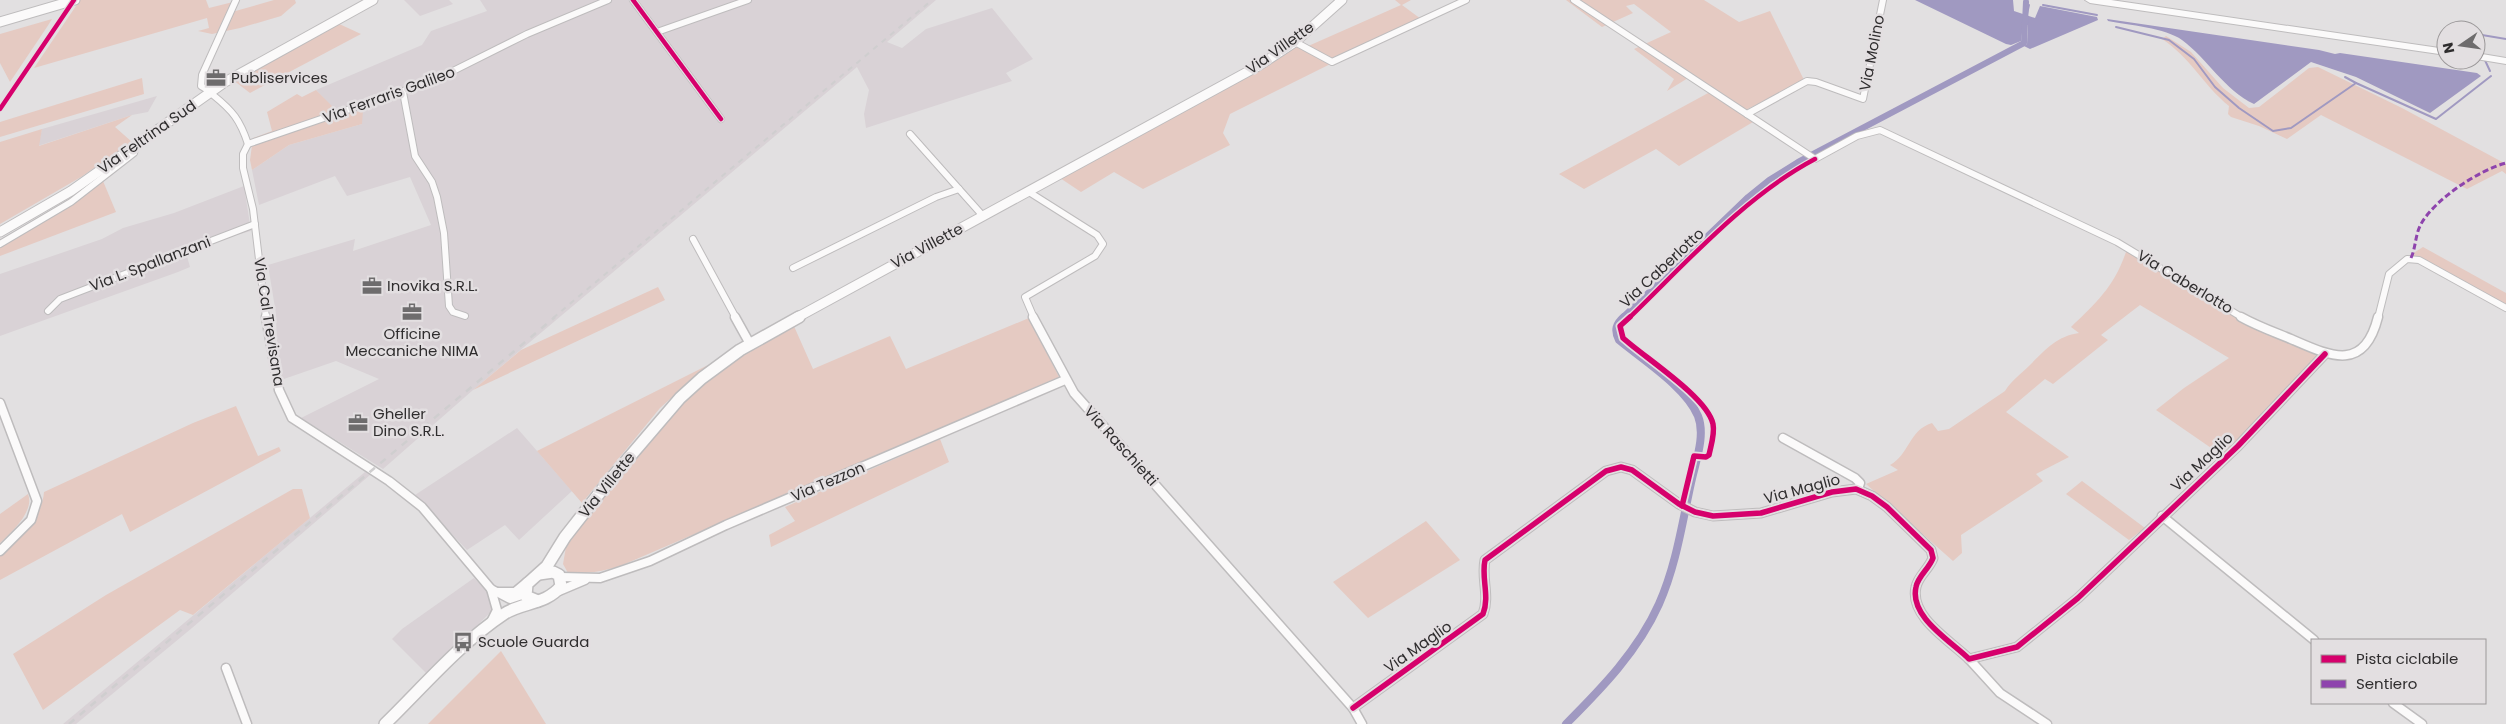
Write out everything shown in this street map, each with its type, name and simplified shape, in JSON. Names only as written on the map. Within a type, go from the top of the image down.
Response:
[{"type":"highway","points":[[2090,0],[2436,51]]},
{"type":"highway","points":[[2126,0],[2436,45]]},
{"type":"highway","points":[[2486,51],[2506,54]]},
{"type":"highway","points":[[2486,57],[2506,60]]},
{"type":"main road","name":"Via Feltrina Sud","points":[[0,232],[71,191],[212,93],[280,49],[373,0]]},
{"type":"street","points":[[0,22],[75,0]]},
{"type":"street","points":[[236,0],[202,75],[201,86],[229,108],[241,123],[248,144]]},
{"type":"street","name":"Via Ferraris Galileo","points":[[248,144],[403,92],[453,72],[527,34],[608,0]]},
{"type":"street","points":[[634,0],[721,119]]},
{"type":"street","points":[[657,32],[748,0]]},
{"type":"street","name":"Via Villette","points":[[526,595],[525,588],[559,548],[565,537],[604,488],[680,398],[702,378],[750,344],[1260,65],[1295,42],[1342,0]]},
{"type":"street","points":[[1295,42],[1332,62],[1466,0]]},
{"type":"street","name":"Via Caberlotto","points":[[1574,0],[1814,159],[1875,129],[1880,130],[2117,242],[2248,320],[2325,354],[2341,356],[2351,354],[2368,343],[2376,326],[2389,274],[2407,259],[2419,260],[2506,308]]},
{"type":"street","name":"Via Molino","points":[[1747,114],[1807,82],[1816,82],[1858,99],[1863,99],[1883,0]]},
{"type":"street","points":[[403,92],[413,151],[419,164],[432,182],[437,197],[444,233],[449,306],[453,312],[465,316]]},
{"type":"street","points":[[910,134],[982,216]]},
{"type":"street","name":"Via Cal Trevisana","points":[[248,144],[244,150],[243,163],[255,224],[260,277],[278,390],[292,418],[390,481],[422,507],[492,590],[497,610],[488,625]]},
{"type":"street","points":[[0,244],[78,196],[134,153],[137,148],[136,145]]},
{"type":"street","points":[[794,268],[936,198],[959,190]]},
{"type":"street","name":"Via Raschietti","points":[[1029,192],[1097,236],[1104,244],[1095,256],[1025,297],[1026,305],[1050,346],[1065,380],[1074,393],[1352,708],[1362,724]]},
{"type":"street","name":"Via L. Spallanzani","points":[[48,311],[60,299],[255,224]]},
{"type":"street","points":[[693,239],[750,344]]},
{"type":"street","name":"Via Maglio","points":[[1352,708],[1477,620],[1487,607],[1488,600],[1482,577],[1484,560],[1606,471],[1622,467],[1632,470],[1684,507],[1694,512],[1713,515],[1752,514],[1770,511],[1847,489],[1858,489],[1872,496],[1931,548],[1935,558],[1932,565],[1920,576],[1916,586],[1919,608],[1933,626],[1969,659],[2017,647],[2078,598],[2162,516],[2238,446],[2325,354]]},
{"type":"street","name":"Via Tezzon","points":[[555,594],[566,586],[608,576],[650,561],[726,525],[1065,380]]},
{"type":"street","points":[[0,403],[37,501],[31,520],[0,551]]},
{"type":"street","points":[[1782,438],[1855,478],[1860,483],[1858,489]]},
{"type":"street","points":[[2162,516],[2313,639]]},
{"type":"street","name":"Via Villette","points":[[555,594],[561,586],[559,548]]},
{"type":"street","points":[[492,590],[515,592],[534,577],[548,572],[559,575]]},
{"type":"street","name":"Via Tezzon","points":[[559,575],[590,579]]},
{"type":"street","points":[[492,590],[510,599],[526,595],[538,601]]},
{"type":"street","points":[[488,625],[512,609],[555,594]]},
{"type":"street","points":[[385,724],[501,611],[526,595]]},
{"type":"street","points":[[1969,659],[2000,693],[2047,724]]},
{"type":"street","points":[[226,668],[247,724]]},
{"type":"street","points":[[2394,704],[2422,724]]},
{"type":"shaded area","points":[[80,0],[206,0],[209,8],[237,1],[232,12],[274,0],[295,0],[296,3],[281,16],[240,28],[212,34],[198,31],[209,28],[207,18],[34,68]]},
{"type":"shaded area","points":[[404,0],[449,0],[453,4],[420,16]]},
{"type":"shaded area","points":[[480,0],[936,0],[887,42],[902,48],[926,29],[992,8],[1033,59],[1006,73],[1012,81],[866,128],[864,114],[869,90],[857,67],[473,390],[383,469],[301,418],[379,379],[336,361],[281,380],[277,352],[276,314],[268,265],[355,239],[353,251],[431,225],[410,177],[347,196],[335,176],[259,205],[252,170],[289,145],[362,124],[333,118],[331,106],[316,90],[422,45],[431,31],[487,11]]},
{"type":"shaded area","points":[[1395,0],[1411,0],[1402,5],[1421,19],[1230,114],[1223,133],[1230,145],[1143,189],[1114,172],[1081,192],[1060,178],[1298,41],[1306,47],[1401,5]]},
{"type":"shaded area","points":[[1566,0],[1704,0],[1739,22],[1770,11],[1804,80],[1740,113],[1753,122],[1679,166],[1656,149],[1584,189],[1559,174],[1710,92],[1688,78],[1667,91],[1674,79],[1634,49],[1671,32],[1634,4],[1626,6],[1633,13],[1602,27]]},
{"type":"shaded area","points":[[1915,0],[2013,0],[2014,11],[2035,18],[2040,6],[2097,17],[2098,20],[2030,49],[2024,46],[2027,44],[2028,25],[2023,25],[2021,41],[2011,45],[2006,44]]},
{"type":"shaded area","points":[[52,19],[10,82],[0,63],[0,34]]},
{"type":"shaded area","points":[[2107,19],[2319,50],[2335,54],[2340,53],[2436,67],[2436,70],[2477,73],[2481,76],[2430,113],[2356,77],[2311,62],[2254,104],[2234,91],[2200,56],[2175,36],[2157,30],[2108,21]]},
{"type":"shaded area","points":[[335,22],[361,34],[250,93],[233,80]]},
{"type":"shaded area","points":[[2166,36],[2191,52],[2223,88],[2249,108],[2259,107],[2309,68],[2318,67],[2402,108],[2506,164],[2506,174],[2502,171],[2467,189],[2321,115],[2287,139],[2259,126],[2231,117],[2228,114],[2229,106],[2212,90],[2181,54],[2162,39]]},
{"type":"shaded area","points":[[142,78],[144,94],[0,137],[0,122]]},
{"type":"shaded area","points":[[316,90],[332,106],[333,118],[363,110],[362,124],[289,145],[252,170],[250,160],[253,138],[272,131],[267,112],[297,94],[302,97]]},
{"type":"shaded area","points":[[157,96],[148,112],[132,115],[38,146],[42,129]]},
{"type":"shaded area","points":[[132,115],[115,127],[132,142],[81,177],[0,224],[0,142],[42,129],[39,146]]},
{"type":"shaded area","points":[[103,181],[116,212],[0,256],[0,247]]},
{"type":"shaded area","points":[[244,186],[251,231],[185,249],[190,267],[0,336],[0,274],[102,239],[123,228],[174,213]]},
{"type":"shaded area","points":[[2423,247],[2506,293],[2506,309],[2409,256]]},
{"type":"shaded area","points":[[2127,249],[2245,319],[2328,357],[2230,461],[2156,410],[2184,388],[2229,358],[2140,305],[2101,335],[2108,340],[2053,384],[2045,379],[2006,412],[2069,457],[2036,474],[2043,481],[1961,535],[1962,553],[1953,561],[1866,484],[1898,470],[1890,465],[1896,461],[1918,431],[1924,426],[1932,423],[1938,431],[1949,429],[2005,391],[2052,344],[2064,337],[2079,333],[2071,327],[2104,293],[2117,273]]},
{"type":"shaded area","points":[[658,287],[665,300],[473,390],[521,350]]},
{"type":"shaded area","points":[[1029,318],[1059,377],[625,564],[597,572],[568,573],[563,564],[566,547],[597,504],[672,411],[713,374],[793,324],[813,369],[890,336],[906,369]]},
{"type":"shaded area","points":[[708,365],[660,408],[582,503],[537,451]]},
{"type":"shaded area","points":[[236,406],[258,456],[279,447],[281,451],[130,532],[122,514],[0,580],[0,555],[21,535],[34,519],[39,511],[44,492],[193,423]]},
{"type":"shaded area","points":[[517,428],[572,491],[519,540],[505,525],[467,550],[415,495]]},
{"type":"shaded area","points":[[940,439],[949,462],[771,547],[769,535],[795,521],[785,507]]},
{"type":"shaded area","points":[[365,472],[370,475],[192,628],[76,724],[63,724]]},
{"type":"shaded area","points":[[2082,481],[2145,528],[2129,540],[2066,494]]},
{"type":"shaded area","points":[[293,489],[302,489],[310,518],[193,615],[180,610],[43,710],[13,654],[106,595]]},
{"type":"shaded area","points":[[28,494],[28,507],[21,521],[0,543],[0,514]]},
{"type":"shaded area","points":[[1426,521],[1460,560],[1368,618],[1333,582]]},
{"type":"shaded area","points":[[474,578],[499,604],[427,674],[392,639],[402,629]]},
{"type":"shaded area","points":[[501,651],[546,724],[428,724]]},
{"type":"waterway","points":[[1622,318],[1748,197],[1769,180],[1798,162],[2024,43],[2026,2]]},
{"type":"waterway","points":[[2027,14],[2029,5]]},
{"type":"waterway","points":[[2043,5],[2097,15]]},
{"type":"waterway","points":[[2116,27],[2169,40],[2194,59],[2215,87],[2239,108],[2273,131],[2291,128],[2356,83]]},
{"type":"waterway","points":[[2486,36],[2506,39]]},
{"type":"waterway","points":[[2486,62],[2490,71]]},
{"type":"waterway","points":[[2356,83],[2436,119],[2491,76]]},
{"type":"waterway","points":[[2345,77],[2356,83]]},
{"type":"waterway","points":[[1566,724],[1606,683],[1630,653],[1641,638],[1659,604],[1674,560],[1700,441],[1701,432],[1698,416],[1684,395],[1674,384],[1619,340],[1617,327],[1624,317]]},
{"type":"railway","points":[[553,318],[932,0]]},
{"type":"railway","points":[[69,724],[555,317]]},
{"type":"marked path","points":[[2411,258],[2420,226],[2429,213],[2473,177],[2497,165],[2506,163]]},
{"type":"cycle path","points":[[0,109],[74,0]]},
{"type":"cycle path","points":[[633,0],[721,119]]},
{"type":"cycle path","points":[[1682,506],[1694,456],[1706,457],[1709,455],[1713,434],[1712,421],[1698,400],[1623,338],[1620,326],[1760,193],[1788,173],[1815,159]]},
{"type":"cycle path","points":[[1353,708],[1483,614],[1487,600],[1483,574],[1485,560],[1606,471],[1614,468],[1625,468],[1636,472],[1687,509],[1713,516],[1742,516],[1761,513],[1832,492],[1856,489],[1865,492],[1895,514],[1931,550],[1933,558],[1931,565],[1920,578],[1916,586],[1915,595],[1919,608],[1929,623],[1969,659],[2017,647],[2078,598],[2238,446],[2325,354]]},
{"type":"place","name":"Publiservices","points":[[216,78]]},
{"type":"place","name":"Inovika S.R.L.","points":[[372,286]]},
{"type":"place","name":"Officine Meccaniche NIMA","points":[[412,312]]},
{"type":"place","name":"Gheller Dino S.R.L.","points":[[358,423]]},
{"type":"place","name":"Scuole Guarda","points":[[463,642]]}]
